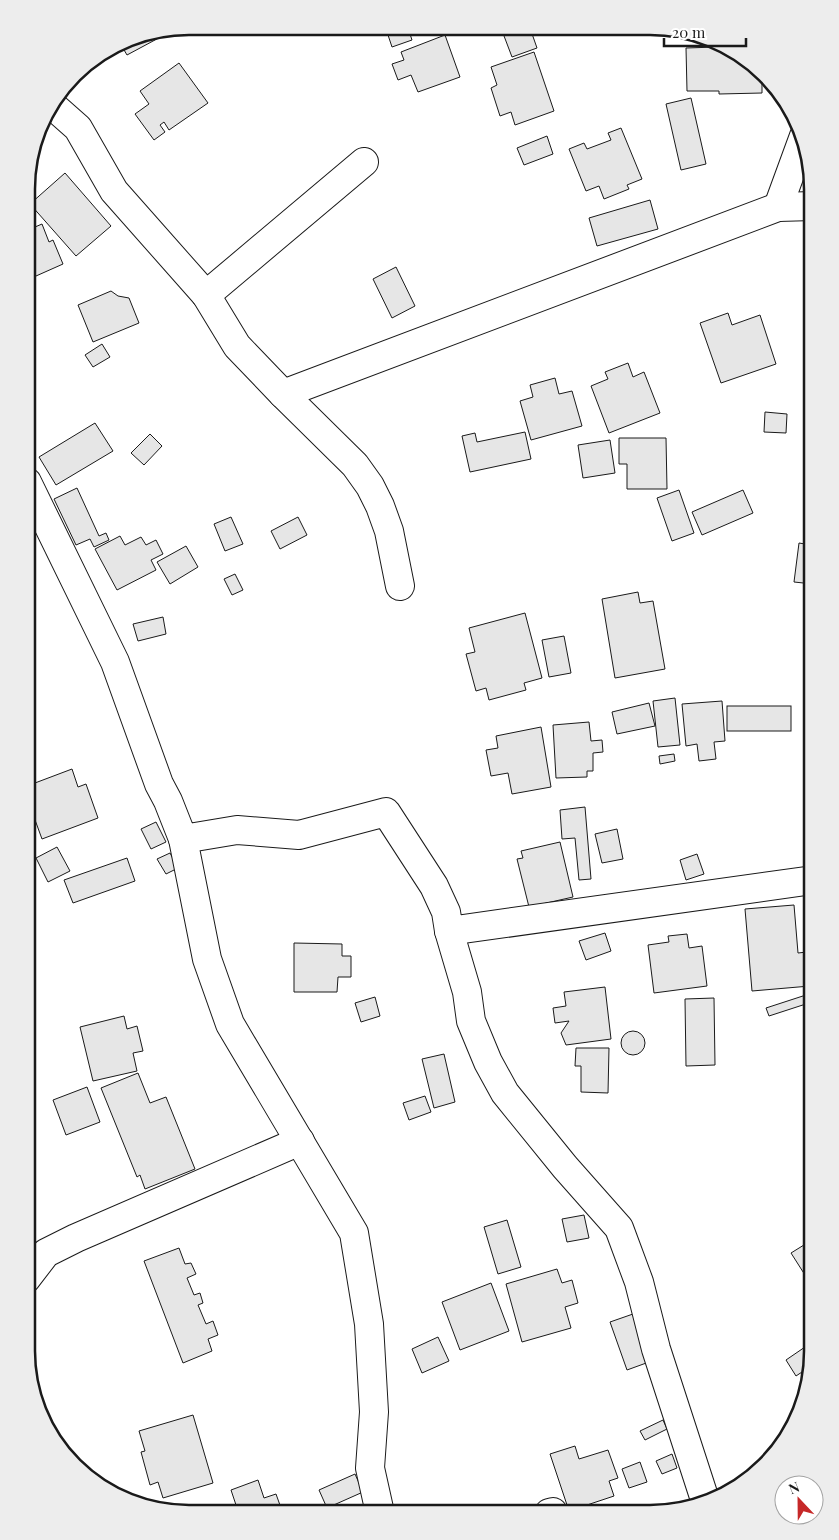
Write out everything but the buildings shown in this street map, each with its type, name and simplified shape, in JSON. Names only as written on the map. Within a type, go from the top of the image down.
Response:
[{"type":"street","points":[[57,110],[78,128],[114,191],[206,295],[237,346],[282,394],[355,465],[370,486],[380,506],[389,531],[400,586]]},
{"type":"street","points":[[778,207],[799,150]]},
{"type":"street","points":[[206,295],[364,162]]},
{"type":"street","points":[[282,394],[778,207],[804,206]]},
{"type":"street","points":[[35,498],[115,662],[160,784],[183,839],[207,959],[230,1024],[354,1233],[369,1324],[374,1412],[370,1468],[378,1505]]},
{"type":"street","points":[[183,839],[238,830],[299,835],[386,812],[434,886],[446,912],[449,931],[467,992],[471,1021],[488,1062],[505,1093],[565,1167],[619,1228],[639,1282],[656,1349],[704,1495]]},
{"type":"street","points":[[449,931],[804,881]]},
{"type":"street","points":[[35,1267],[46,1253],[76,1238],[300,1141]]}]
